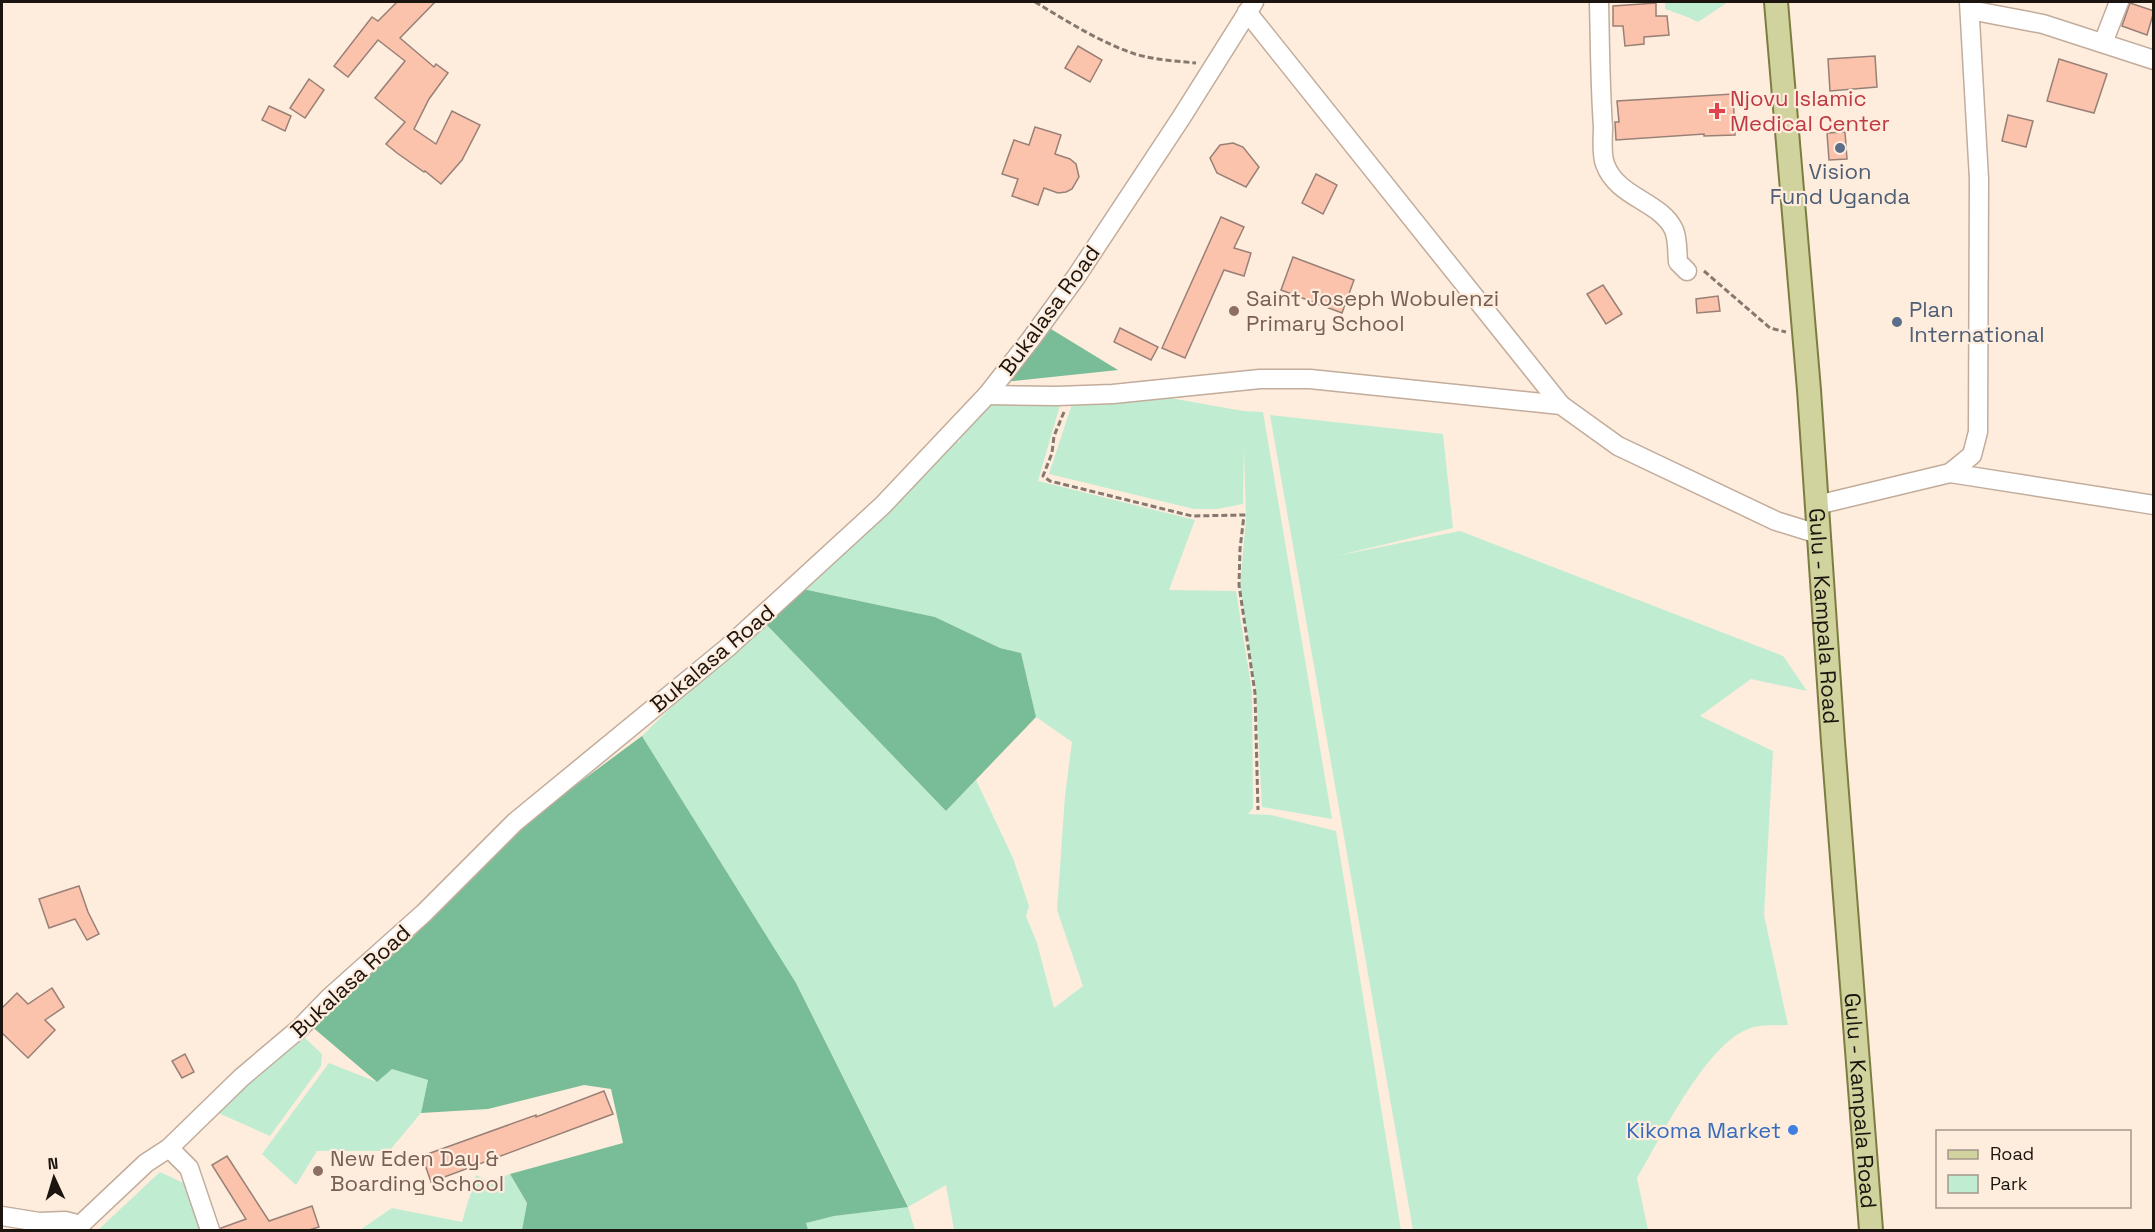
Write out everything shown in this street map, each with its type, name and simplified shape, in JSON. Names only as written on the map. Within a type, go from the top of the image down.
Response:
[{"type":"main road","name":"Gulu - Kampala Road","points":[[1776,2],[1795,217],[1871,1230]]},
{"type":"street","points":[[1599,2],[1605,163],[1615,180],[1629,194],[1654,208],[1667,219],[1674,231],[1678,262],[1687,271]]},
{"type":"street","points":[[2103,43],[2119,2]]},
{"type":"street","points":[[1950,473],[1972,455],[1978,432],[1979,178],[1970,6],[2043,24],[2154,60]]},
{"type":"street","name":"Bukalasa Road","points":[[78,1228],[146,1163],[169,1148],[242,1077],[300,1028],[329,998],[424,912],[515,822],[761,619],[883,505],[987,395],[1076,277],[1181,118],[1250,7]]},
{"type":"street","points":[[1250,7],[1561,405],[1618,446],[1776,521],[1818,534]]},
{"type":"street","points":[[987,395],[1113,394],[1260,379],[1310,380],[1561,405]]},
{"type":"street","points":[[1817,505],[1950,473],[2154,505]]},
{"type":"street","points":[[169,1148],[189,1168],[210,1230]]},
{"type":"street","points":[[2,1216],[39,1222],[65,1221],[78,1228]]},
{"type":"path","points":[[1035,2],[1075,26],[1135,53],[1155,58],[1213,65]]},
{"type":"path","points":[[1687,271],[1705,271],[1770,328],[1791,332]]},
{"type":"path","points":[[1065,396],[1064,416],[1054,436],[1052,453],[1043,476],[1045,478],[1192,516],[1244,515],[1239,549],[1239,585],[1255,693],[1258,810]]},
{"type":"green space","points":[[1665,2],[1728,2],[1698,22],[1665,9]]},
{"type":"green space","points":[[1051,329],[1118,370],[1004,382]]},
{"type":"green space","points":[[1170,398],[1243,411],[1263,412],[1332,819],[1262,807],[1256,692],[1240,586],[1246,519],[1244,448],[1243,504],[1217,509],[1194,509],[1049,474],[1073,401]]},
{"type":"green space","points":[[979,404],[1060,405],[1038,481],[1195,520],[1169,590],[1236,591],[1252,692],[1253,808],[1248,814],[1271,815],[1336,831],[1401,1230],[954,1230],[946,1185],[908,1207],[915,1230],[808,1230],[805,1223],[834,1216],[908,1206],[796,983],[642,736],[761,619],[946,811],[976,780],[1013,858],[1029,906],[1026,916],[1037,943],[1054,1008],[1083,986],[1057,910],[1065,796],[1072,742],[1036,717],[1021,653],[1000,648],[935,617],[798,588],[953,435],[959,443],[964,419]]},
{"type":"green space","points":[[1270,415],[1443,434],[1453,528],[1336,556],[1460,531],[1783,656],[1807,691],[1751,679],[1700,716],[1773,751],[1764,915],[1788,1025],[1751,1028],[1734,1037],[1701,1071],[1637,1178],[1648,1230],[1413,1230]]},
{"type":"green space","points":[[798,588],[935,617],[1000,648],[1021,653],[1036,717],[946,811],[761,619]]},
{"type":"green space","points":[[642,736],[796,983],[908,1207],[834,1216],[806,1223],[808,1230],[522,1230],[527,1203],[510,1174],[623,1143],[611,1089],[584,1085],[488,1109],[421,1113],[428,1080],[392,1069],[377,1082],[310,1025],[408,942],[533,817]]},
{"type":"green space","points":[[301,1034],[322,1054],[321,1066],[270,1136],[216,1112]]},
{"type":"green space","points":[[329,1063],[377,1082],[392,1069],[428,1080],[421,1113],[389,1151],[317,1151],[296,1185],[262,1154]]},
{"type":"green space","points":[[160,1172],[186,1184],[200,1230],[98,1230]]},
{"type":"green space","points":[[510,1174],[527,1203],[522,1230],[360,1230],[392,1208],[462,1222],[476,1175],[489,1182]]},
{"type":"building","points":[[397,2],[435,2],[400,38],[434,67],[436,64],[448,73],[429,99],[414,129],[436,144],[452,111],[480,125],[462,160],[441,184],[386,144],[405,122],[375,98],[405,61],[378,40],[348,77],[334,66],[372,17],[378,21]]},
{"type":"building","points":[[1656,3],[1656,16],[1667,16],[1669,35],[1644,37],[1644,44],[1625,46],[1623,26],[1613,26],[1613,6]]},
{"type":"building","points":[[2130,3],[2154,11],[2147,35],[2122,26]]},
{"type":"building","points":[[1078,46],[1102,60],[1090,82],[1065,68]]},
{"type":"building","points":[[1875,56],[1877,87],[1830,91],[1828,59]]},
{"type":"building","points":[[2059,59],[2107,74],[2094,113],[2047,101]]},
{"type":"building","points":[[309,79],[324,90],[305,118],[290,108]]},
{"type":"building","points":[[1733,94],[1735,135],[1704,136],[1704,134],[1616,140],[1615,122],[1619,122],[1617,101]]},
{"type":"building","points":[[269,106],[291,116],[285,131],[262,120]]},
{"type":"building","points":[[2008,115],[2033,121],[2026,147],[2002,141]]},
{"type":"building","points":[[1035,127],[1061,135],[1055,154],[1070,159],[1076,164],[1079,177],[1072,189],[1066,192],[1058,193],[1044,188],[1038,205],[1012,196],[1018,179],[1002,174],[1014,140],[1029,145]]},
{"type":"building","points":[[1845,132],[1847,159],[1829,160],[1827,133]]},
{"type":"building","points":[[1233,143],[1243,147],[1259,167],[1246,187],[1217,173],[1210,158],[1220,145]]},
{"type":"building","points":[[1316,174],[1337,185],[1323,214],[1302,203]]},
{"type":"building","points":[[1221,217],[1244,227],[1234,248],[1251,253],[1244,276],[1224,270],[1185,358],[1162,348]]},
{"type":"building","points":[[1293,257],[1354,280],[1342,313],[1281,290]]},
{"type":"building","points":[[1603,285],[1622,314],[1606,324],[1587,294]]},
{"type":"building","points":[[1718,296],[1720,311],[1697,313],[1696,299]]},
{"type":"building","points":[[1120,328],[1158,347],[1151,360],[1114,342]]},
{"type":"building","points":[[79,886],[99,934],[87,940],[75,919],[49,928],[39,899]]},
{"type":"building","points":[[52,988],[64,1007],[45,1020],[55,1030],[28,1058],[2,1033],[2,1008],[17,993],[28,1004]]},
{"type":"building","points":[[185,1054],[194,1072],[182,1078],[172,1061]]},
{"type":"building","points":[[604,1091],[613,1114],[431,1182],[422,1156]]},
{"type":"building","points":[[227,1156],[269,1221],[312,1206],[319,1227],[309,1230],[221,1230],[221,1228],[246,1219],[212,1165]]},
{"type":"place","name":"Njovu Islamic Medical Center","points":[[1717,111]]},
{"type":"place","name":"Vision Fund Uganda","points":[[1840,148]]},
{"type":"place","name":"Saint Joseph Wobulenzi Primary School","points":[[1234,311]]},
{"type":"place","name":"Plan International","points":[[1897,322]]},
{"type":"place","name":"Kikoma Market","points":[[1793,1130]]},
{"type":"place","name":"New Eden Day & Boarding School","points":[[318,1171]]}]
